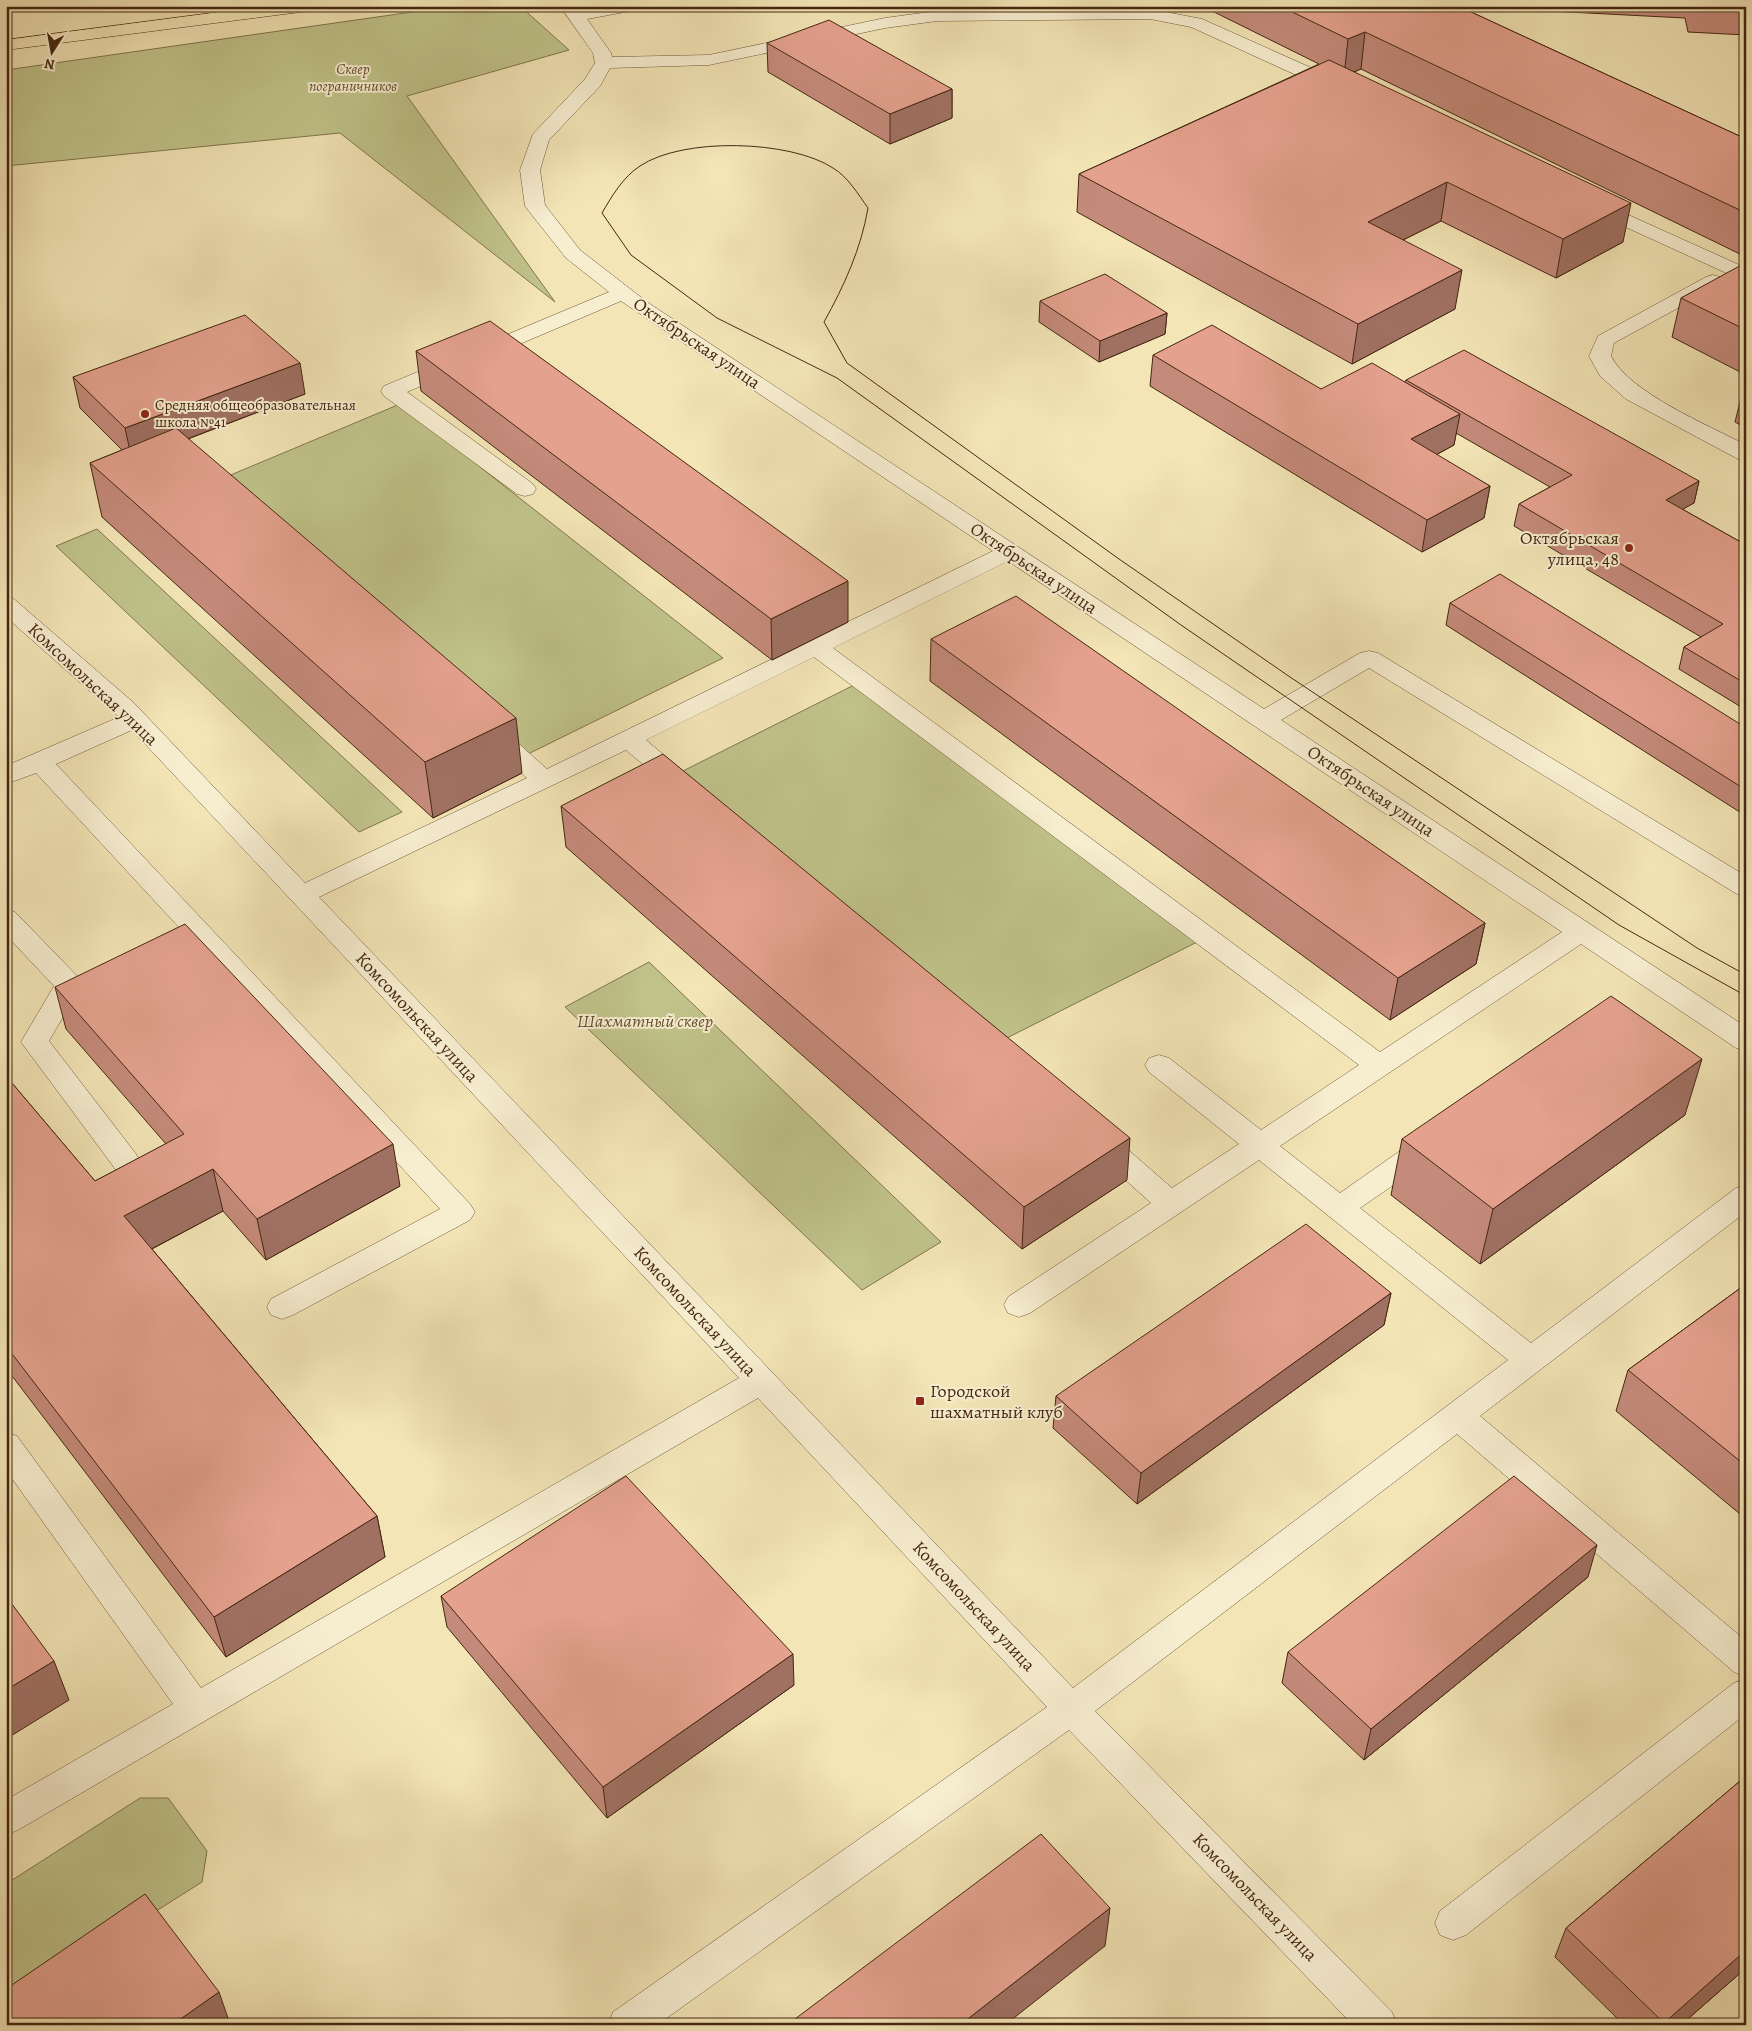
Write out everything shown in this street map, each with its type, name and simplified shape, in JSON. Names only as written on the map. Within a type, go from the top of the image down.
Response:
[{"type":"main road","points":[[6,45],[308,6]]},
{"type":"street","points":[[572,11],[630,6]]},
{"type":"street","points":[[572,11],[602,53],[604,63],[709,60],[885,23],[937,16],[1150,14],[1196,23],[1355,94]]},
{"type":"street","name":"Октябрьская улица","points":[[604,63],[593,82],[540,138],[530,170],[535,206],[573,254],[640,306],[1746,1041]]},
{"type":"street","points":[[1580,199],[1740,273]]},
{"type":"street","points":[[1740,273],[1605,340],[1600,356],[1608,371],[1634,394],[1746,454]]},
{"type":"street","points":[[525,489],[392,391],[623,293]]},
{"type":"street","points":[[302,895],[545,780],[1010,552]]},
{"type":"street","name":"Комсомольская улица","points":[[6,604],[125,708],[1072,1709],[1379,2025]]},
{"type":"street","points":[[816,647],[1380,1066]]},
{"type":"street","points":[[1264,720],[1369,658],[1746,888]]},
{"type":"street","points":[[6,776],[135,719]]},
{"type":"street","points":[[478,722],[545,780]]},
{"type":"street","points":[[629,739],[697,796]]},
{"type":"street","points":[[39,761],[460,1212],[282,1307]]},
{"type":"street","points":[[6,918],[68,984],[35,1042],[126,1162]]},
{"type":"street","points":[[1019,1305],[1582,931]]},
{"type":"street","points":[[1159,1065],[1530,1360]]},
{"type":"street","points":[[1085,1127],[1172,1205]]},
{"type":"street","points":[[1339,1208],[1446,1134]]},
{"type":"street","points":[[626,2025],[1072,1709],[1746,1196]]},
{"type":"street","points":[[6,1819],[761,1381]]},
{"type":"street","points":[[1457,1415],[1746,1662]]},
{"type":"street","points":[[10,1456],[196,1709]]},
{"type":"street","points":[[1453,1923],[1746,1694]]},
{"type":"green space","name":"Сквер пограничников","points":[[454,6],[520,6],[569,50],[407,96],[555,302],[340,133],[6,166],[6,70]]},
{"type":"green space","points":[[400,404],[723,658],[526,755],[214,482]]},
{"type":"green space","points":[[97,529],[402,812],[359,832],[56,546]]},
{"type":"green space","points":[[864,680],[1203,939],[999,1042],[669,778]]},
{"type":"green space","name":"Шахматный сквер","points":[[649,962],[941,1242],[862,1290],[565,1007]]},
{"type":"green space","points":[[140,1798],[168,1798],[207,1851],[202,1882],[6,2006],[6,1884]]},
{"type":"building","points":[[1280,6],[1458,6],[1746,139],[1746,213],[1365,32],[1348,39]]},
{"type":"building","points":[[829,20],[952,89],[890,114],[767,43]]},
{"type":"building","points":[[1329,60],[1631,203],[1563,239],[1447,182],[1368,222],[1462,270],[1358,324],[1079,174]]},
{"type":"building","points":[[1745,263],[1746,330],[1681,298]]},
{"type":"building","points":[[1105,274],[1167,313],[1100,341],[1040,301]]},
{"type":"building","points":[[245,315],[300,363],[125,428],[73,377]]},
{"type":"building","points":[[490,321],[848,581],[771,619],[416,351]]},
{"type":"building","points":[[1212,325],[1321,389],[1372,363],[1460,414],[1411,439],[1490,486],[1427,520],[1153,355]]},
{"type":"building","name":"Октябрьская улица, 48","points":[[1464,350],[1699,481],[1666,500],[1746,545],[1746,684],[1684,647],[1723,624],[1519,504],[1572,475],[1406,380]]},
{"type":"building","points":[[176,428],[516,718],[425,762],[90,463]]},
{"type":"building","points":[[1500,574],[1740,724],[1746,720],[1746,790],[1450,603]]},
{"type":"building","points":[[1016,596],[1485,923],[1398,978],[931,639]]},
{"type":"building","points":[[663,754],[1130,1138],[1024,1207],[561,806]]},
{"type":"building","points":[[185,924],[393,1144],[257,1219],[213,1169],[124,1216],[377,1516],[214,1617],[6,1346],[6,1076],[95,1181],[184,1134],[55,987]]},
{"type":"building","points":[[1611,996],[1702,1059],[1493,1209],[1402,1139]]},
{"type":"building","points":[[1306,1224],[1391,1293],[1141,1473],[1056,1396]]},
{"type":"building","points":[[1746,1284],[1746,1466],[1628,1370]]},
{"type":"building","points":[[626,1476],[793,1654],[603,1787],[441,1596]]},
{"type":"building","points":[[1514,1476],[1597,1545],[1371,1729],[1288,1652]]},
{"type":"building","points":[[6,1596],[54,1661],[6,1690]]},
{"type":"building","points":[[1746,1776],[1746,1950],[1664,2023],[1566,1928]]},
{"type":"building","points":[[1041,1834],[1110,1908],[960,2025],[787,2025]]},
{"type":"building","points":[[145,1894],[219,1992],[172,2025],[6,2025],[6,1989]]},
{"type":"tram line","points":[[1746,975],[1697,948],[1290,677],[1119,559],[847,363],[824,322],[851,267],[861,238],[868,208],[848,181],[833,168],[814,159],[764,147],[709,147],[682,150],[659,157],[640,166],[623,181],[602,213],[631,255],[717,318],[837,378],[1181,625],[1619,925],[1746,996]]},
{"type":"place","name":"Средняя общеобразовательная школа №41","points":[[145,414]]},
{"type":"place","name":"Октябрьская улица, 48","points":[[1629,548]]},
{"type":"place","name":"Городской шахматный клуб","points":[[920,1401]]}]
